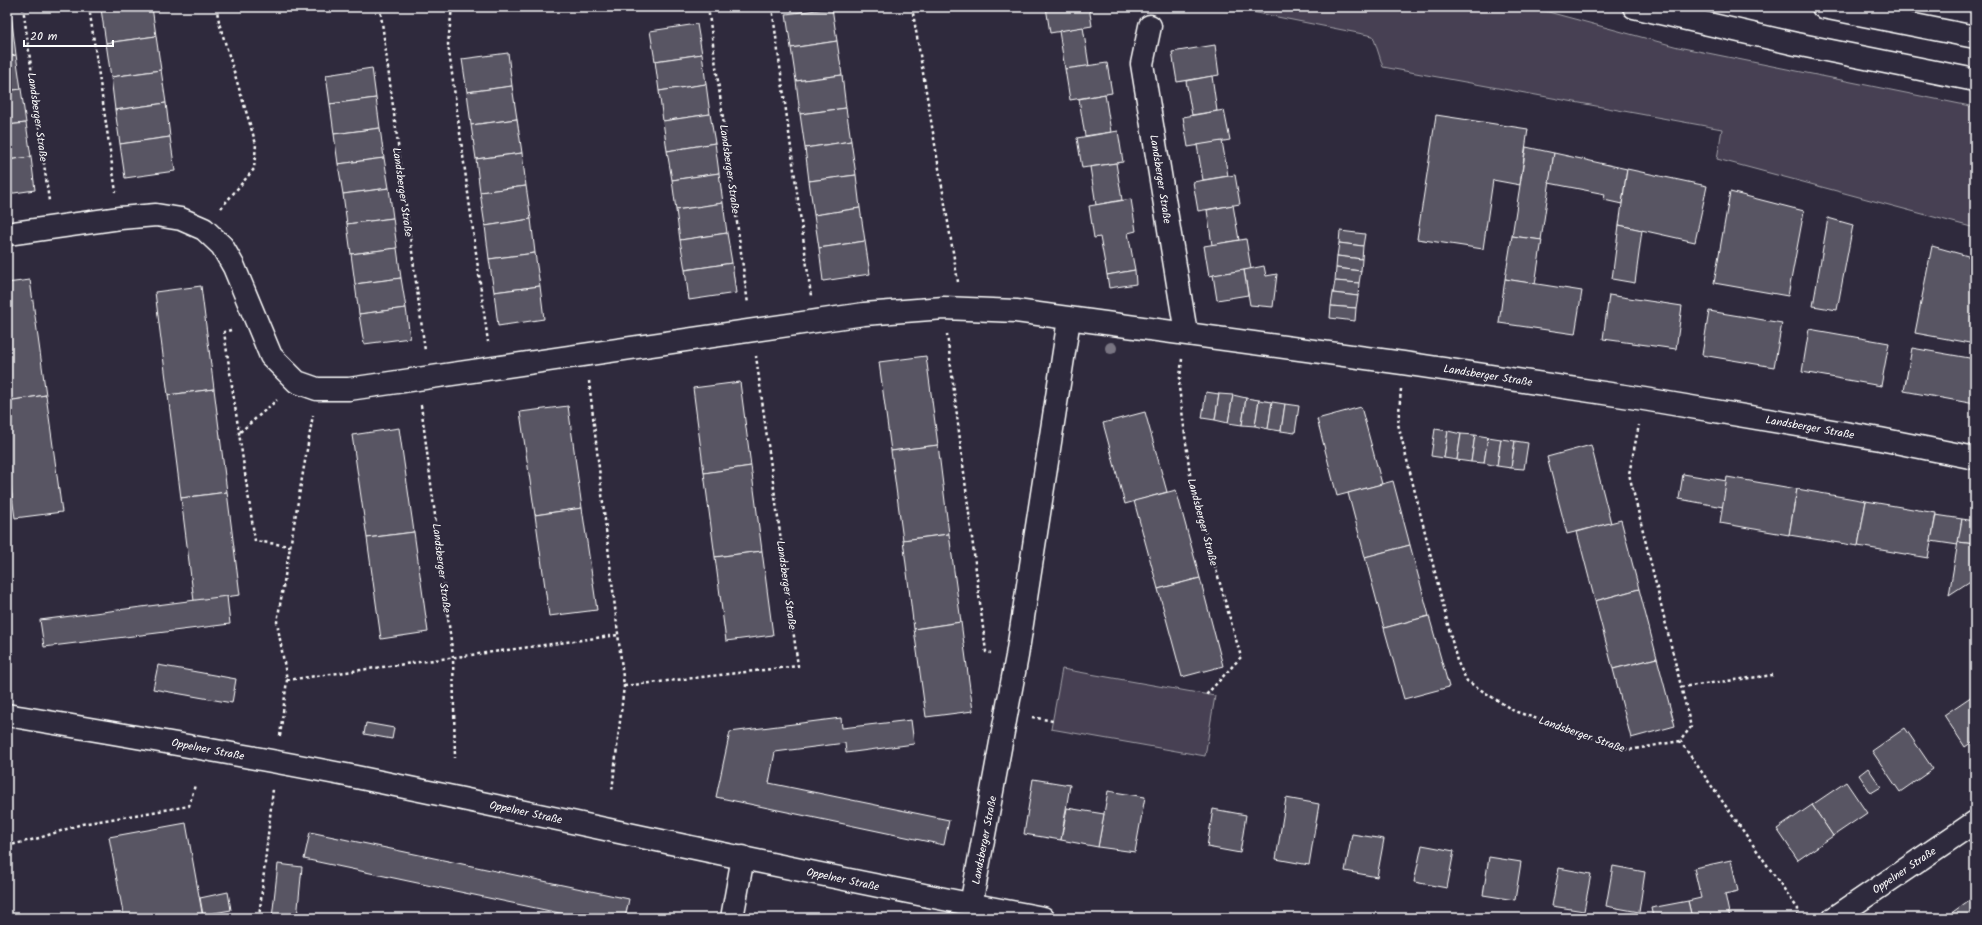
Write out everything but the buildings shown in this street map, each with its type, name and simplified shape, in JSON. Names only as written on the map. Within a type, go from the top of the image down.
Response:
[{"type":"main road","points":[[1634,7],[1796,44],[1975,80]]},
{"type":"main road","points":[[1823,7],[1975,37]]},
{"type":"main road","name":"Landsberger Straße","points":[[1150,26],[1142,64],[1186,333]]},
{"type":"main road","name":"Landsberger Straße","points":[[7,234],[120,218],[156,215],[181,219],[204,229],[222,246],[234,267],[271,356],[297,382],[317,389],[349,389],[864,314],[953,308],[1016,310],[1069,319],[1403,362],[1644,399],[1880,439],[1975,458]]},
{"type":"main road","name":"Landsberger Straße","points":[[972,905],[1017,656],[1069,319]]},
{"type":"main road","name":"Oppelner Straße","points":[[7,715],[142,737],[278,762],[972,905],[1042,918]]},
{"type":"main road","name":"Oppelner Straße","points":[[1834,918],[1975,822]]},
{"type":"main road","points":[[732,918],[743,857]]},
{"type":"path","name":"Landsberger Straße","points":[[23,7],[52,227]]},
{"type":"path","points":[[89,7],[120,218]]},
{"type":"path","points":[[204,229],[254,169],[256,144],[220,26],[216,7]]},
{"type":"path","name":"Landsberger Straße","points":[[380,7],[423,378],[453,657],[455,758]]},
{"type":"path","points":[[452,7],[448,44],[491,368]]},
{"type":"path","name":"Landsberger Straße","points":[[624,686],[798,666],[708,7]]},
{"type":"path","points":[[772,7],[814,322]]},
{"type":"path","points":[[912,7],[953,308],[986,652],[1017,656]]},
{"type":"path","points":[[256,321],[224,332],[255,541],[290,546]]},
{"type":"path","name":"Landsberger Straße","points":[[1186,333],[1179,387],[1191,482],[1241,656],[1206,694]]},
{"type":"path","points":[[586,354],[624,686],[612,791]]},
{"type":"path","name":"Landsberger Straße","points":[[1403,362],[1398,424],[1457,661],[1467,682],[1514,712],[1629,750],[1680,741]]},
{"type":"path","points":[[240,432],[297,382]]},
{"type":"path","points":[[259,918],[287,680],[277,622],[317,389]]},
{"type":"path","points":[[1644,399],[1630,474],[1690,727],[1680,741],[1798,909],[1797,918]]},
{"type":"path","points":[[7,605],[9,629],[7,659]]},
{"type":"path","points":[[287,680],[618,635]]},
{"type":"path","points":[[1681,687],[1773,675]]},
{"type":"path","points":[[7,846],[39,838],[82,824],[189,806],[195,785]]},
{"type":"shaded area","points":[[1227,7],[1530,7],[1678,47],[1975,107],[1975,228],[1717,159],[1722,129],[1383,67],[1373,36]]},
{"type":"shaded area","points":[[1062,669],[1215,696],[1205,756],[1051,729]]}]
